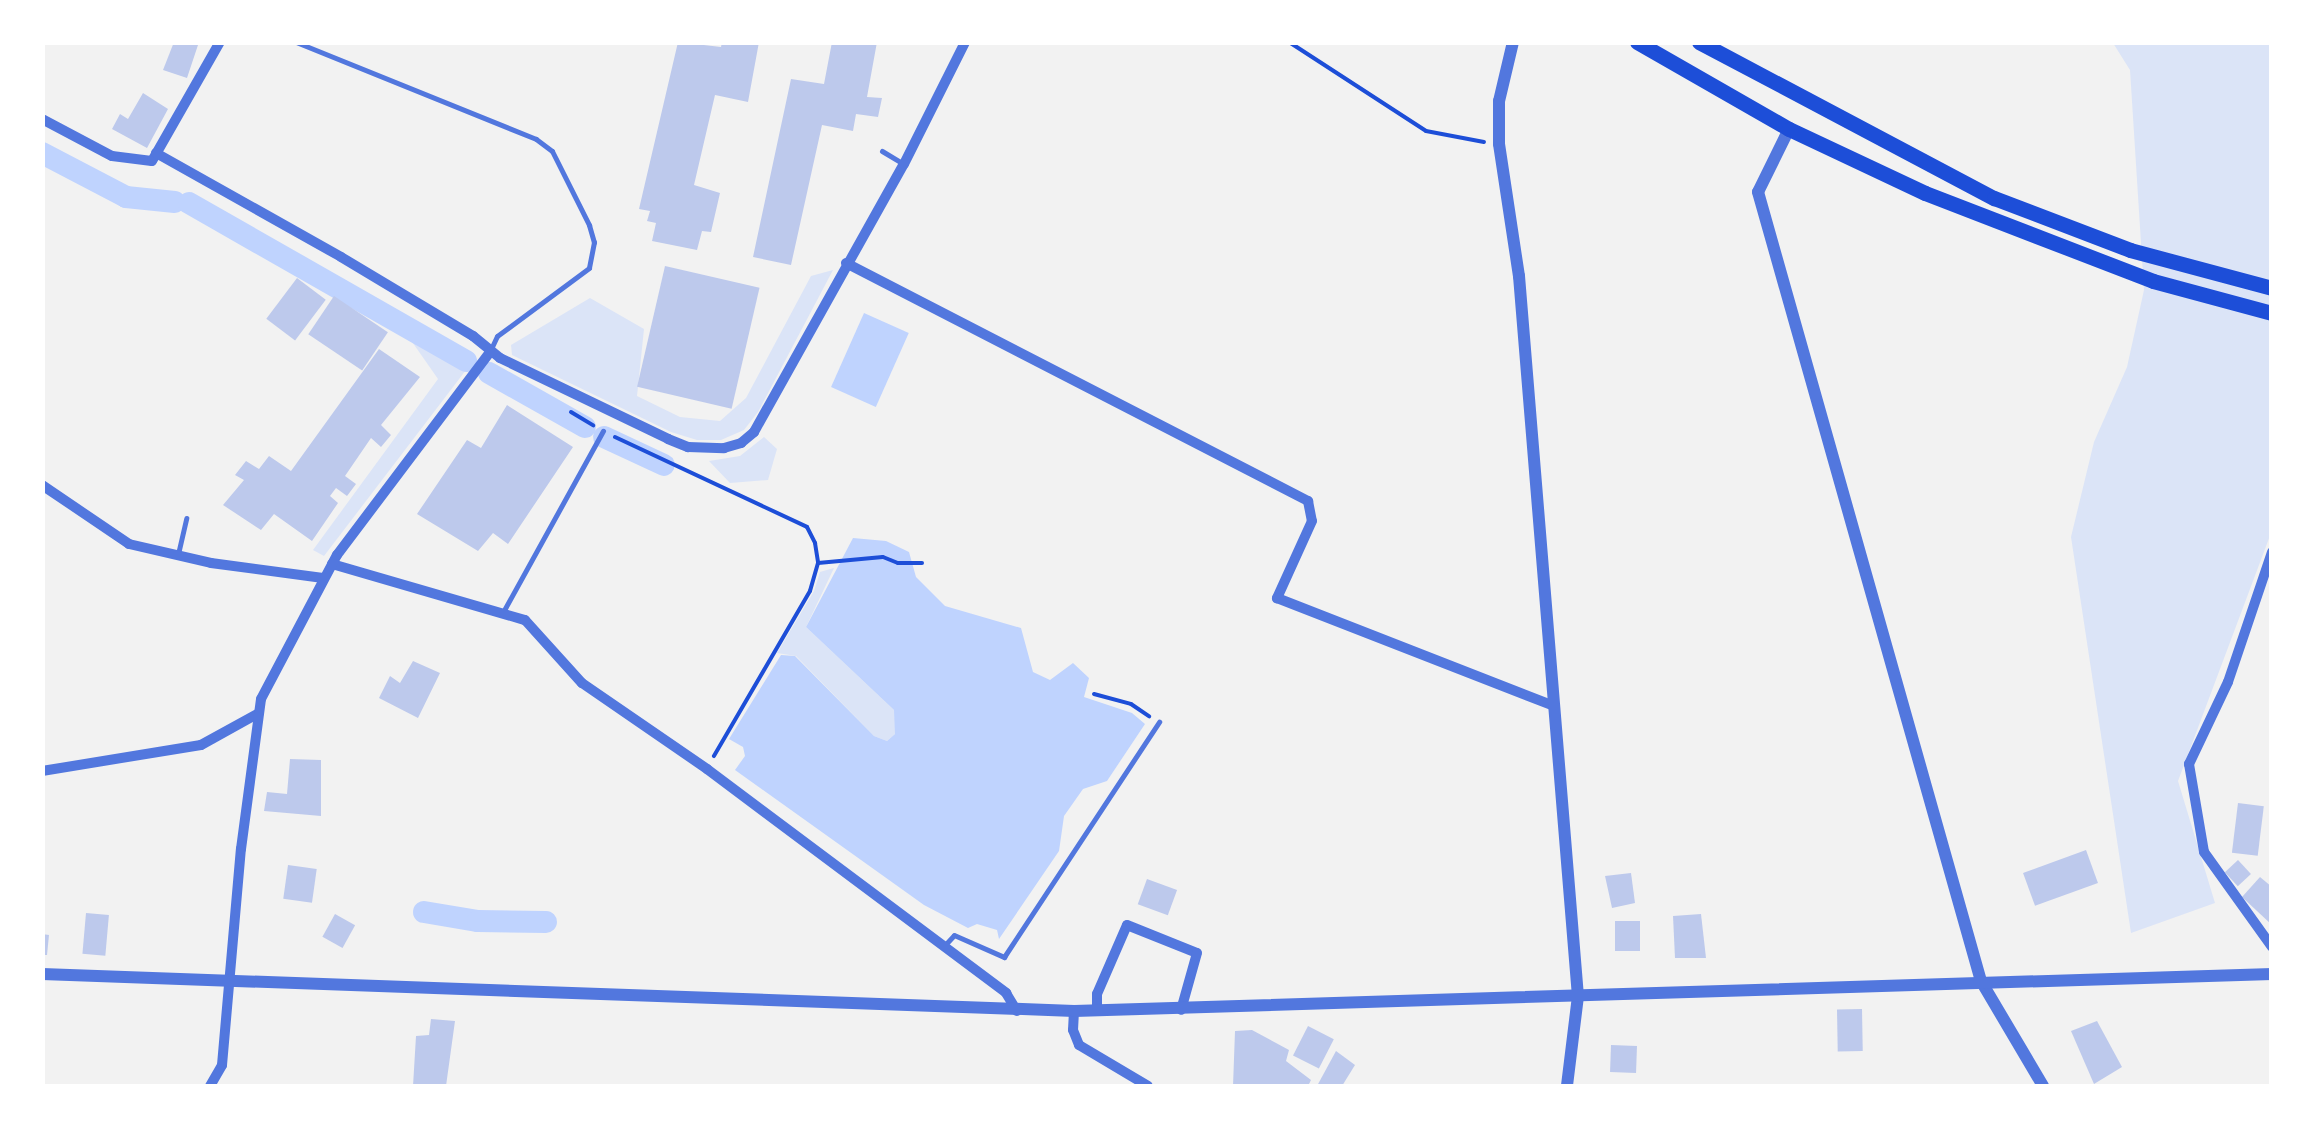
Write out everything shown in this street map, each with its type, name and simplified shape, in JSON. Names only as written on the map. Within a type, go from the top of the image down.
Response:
[{"type":"main road","points":[[1637,42],[1789,129],[1925,193],[2153,281],[2272,314]]},
{"type":"main road","points":[[1699,42],[1919,162],[1994,198],[2130,250],[2272,288]]},
{"type":"street","points":[[42,120],[112,156],[145,162],[156,154],[220,42]]},
{"type":"street","points":[[156,154],[341,257],[473,336],[490,352],[668,439],[688,447],[724,448],[754,432],[904,164],[965,42]]},
{"type":"street","points":[[1513,42],[1498,101],[1499,144],[1519,276],[1578,996],[1567,1086]]},
{"type":"street","points":[[1789,129],[1758,192],[1980,981],[2042,1086]]},
{"type":"street","points":[[846,264],[1308,501],[1312,521],[1277,598],[1552,705]]},
{"type":"street","points":[[210,1086],[222,1065],[240,849],[261,698],[332,564],[490,352]]},
{"type":"street","points":[[42,485],[129,544],[323,578]]},
{"type":"street","points":[[2272,552],[2228,682],[2189,764],[2204,852],[2272,947]]},
{"type":"street","points":[[332,564],[525,620],[582,683],[707,769],[1006,993],[1017,1011]]},
{"type":"street","points":[[42,771],[200,745],[259,713]]},
{"type":"street","points":[[1097,1011],[1097,994],[1127,925],[1197,954],[1181,1011]]},
{"type":"street","points":[[42,974],[1017,1011],[1181,1011],[2272,974]]},
{"type":"street","points":[[1074,1011],[1073,1030],[1080,1045],[1148,1086]]},
{"type":"lane","points":[[296,42],[536,140],[552,151],[589,225],[594,242],[589,268],[497,336],[490,352]]},
{"type":"lane","points":[[882,151],[904,164]]},
{"type":"lane","points":[[502,614],[603,431]]},
{"type":"lane","points":[[178,555],[186,518]]},
{"type":"lane","points":[[943,946],[954,935],[1004,957],[1159,722]]},
{"type":"path","points":[[1289,42],[1426,131],[1499,144]]},
{"type":"path","points":[[569,411],[603,431],[807,526],[818,563],[810,592],[707,769]]},
{"type":"path","points":[[818,563],[884,557],[898,563],[922,563]]},
{"type":"path","points":[[1094,694],[1131,704],[1159,722]]},
{"type":"shaded area","points":[[2113,43],[2271,43],[2271,533],[2178,781],[2215,903],[2131,933],[2071,537],[2094,442],[2127,367],[2144,290],[2130,70]]},
{"type":"shaded area","points":[[833,270],[758,412],[744,430],[721,440],[697,440],[671,432],[512,355],[511,345],[590,298],[644,329],[637,396],[680,417],[720,421],[746,398],[811,276]]},
{"type":"shaded area","points":[[408,336],[466,370],[324,556],[313,550],[438,379]]},
{"type":"shaded area","points":[[764,437],[777,449],[768,480],[730,483],[709,461],[740,456]]},
{"type":"shaded area","points":[[834,568],[806,627],[895,711],[895,734],[887,741],[874,736],[796,656],[777,653],[814,591],[820,572]]},
{"type":"water","points":[[864,313],[909,333],[876,407],[831,387]]},
{"type":"water","points":[[853,538],[886,541],[909,552],[916,577],[945,606],[1021,628],[1033,672],[1050,680],[1073,663],[1089,678],[1084,697],[1132,713],[1145,724],[1107,781],[1083,789],[1064,816],[1059,851],[999,939],[997,930],[977,924],[968,928],[924,905],[735,770],[745,756],[743,747],[729,739],[781,655],[795,656],[874,736],[887,741],[895,734],[894,710],[806,627]]},
{"type":"building","points":[[174,42],[199,42],[187,78],[163,70]]},
{"type":"building","points":[[678,42],[721,47],[722,42],[759,42],[748,102],[715,95],[694,185],[720,193],[711,232],[702,231],[697,250],[652,241],[656,223],[647,221],[650,211],[639,209]]},
{"type":"building","points":[[832,42],[877,42],[867,97],[882,98],[878,117],[856,114],[853,131],[822,125],[791,265],[753,257],[791,79],[824,84]]},
{"type":"building","points":[[143,93],[168,109],[147,148],[112,129],[120,114],[128,119]]},
{"type":"building","points":[[665,266],[760,288],[732,409],[637,387]]},
{"type":"building","points":[[297,278],[326,300],[295,340],[266,319]]},
{"type":"building","points":[[334,296],[388,332],[362,370],[308,334]]},
{"type":"building","points":[[379,349],[420,377],[381,425],[391,435],[381,447],[371,438],[345,476],[356,484],[347,496],[336,488],[330,496],[338,503],[312,541],[274,514],[261,530],[223,505],[244,480],[235,475],[246,461],[259,469],[269,456],[291,471]]},
{"type":"building","points":[[507,405],[573,447],[508,544],[493,533],[478,551],[417,514],[467,440],[481,448]]},
{"type":"building","points":[[413,661],[440,673],[418,718],[379,698],[390,676],[400,683]]},
{"type":"building","points":[[290,759],[321,760],[321,816],[264,811],[267,792],[287,794]]},
{"type":"building","points":[[2238,803],[2264,806],[2258,856],[2232,853]]},
{"type":"building","points":[[2086,850],[2098,883],[2035,906],[2023,873]]},
{"type":"building","points":[[2238,860],[2251,874],[2238,886],[2225,872]]},
{"type":"building","points":[[288,865],[317,869],[312,903],[283,899]]},
{"type":"building","points":[[1631,873],[1635,903],[1612,908],[1605,876]]},
{"type":"building","points":[[2260,877],[2272,887],[2272,925],[2242,897]]},
{"type":"building","points":[[1147,879],[1177,890],[1168,915],[1138,904]]},
{"type":"building","points":[[86,913],[109,915],[105,956],[82,954]]},
{"type":"building","points":[[335,914],[355,925],[343,948],[322,937]]},
{"type":"building","points":[[1701,914],[1706,958],[1675,958],[1673,916]]},
{"type":"building","points":[[1615,921],[1640,921],[1640,951],[1615,951]]},
{"type":"building","points":[[42,934],[49,935],[47,955],[42,955]]},
{"type":"building","points":[[1837,1009],[1862,1009],[1863,1051],[1838,1051]]},
{"type":"building","points":[[431,1019],[455,1021],[446,1086],[413,1086],[416,1036],[429,1035]]},
{"type":"building","points":[[2097,1021],[2122,1067],[2094,1084],[2071,1031]]},
{"type":"building","points":[[1308,1026],[1334,1039],[1319,1069],[1293,1055]]},
{"type":"building","points":[[1252,1030],[1289,1050],[1286,1061],[1311,1080],[1308,1086],[1233,1086],[1235,1031]]},
{"type":"building","points":[[1611,1045],[1637,1046],[1636,1073],[1610,1072]]},
{"type":"building","points":[[1336,1051],[1355,1065],[1342,1086],[1317,1086]]},
{"type":"waterway","points":[[42,153],[126,197],[175,202]]},
{"type":"waterway","points":[[189,203],[466,361]]},
{"type":"waterway","points":[[489,373],[585,427]]},
{"type":"waterway","points":[[604,437],[664,465]]},
{"type":"waterway","points":[[424,912],[478,921],[546,922]]}]
